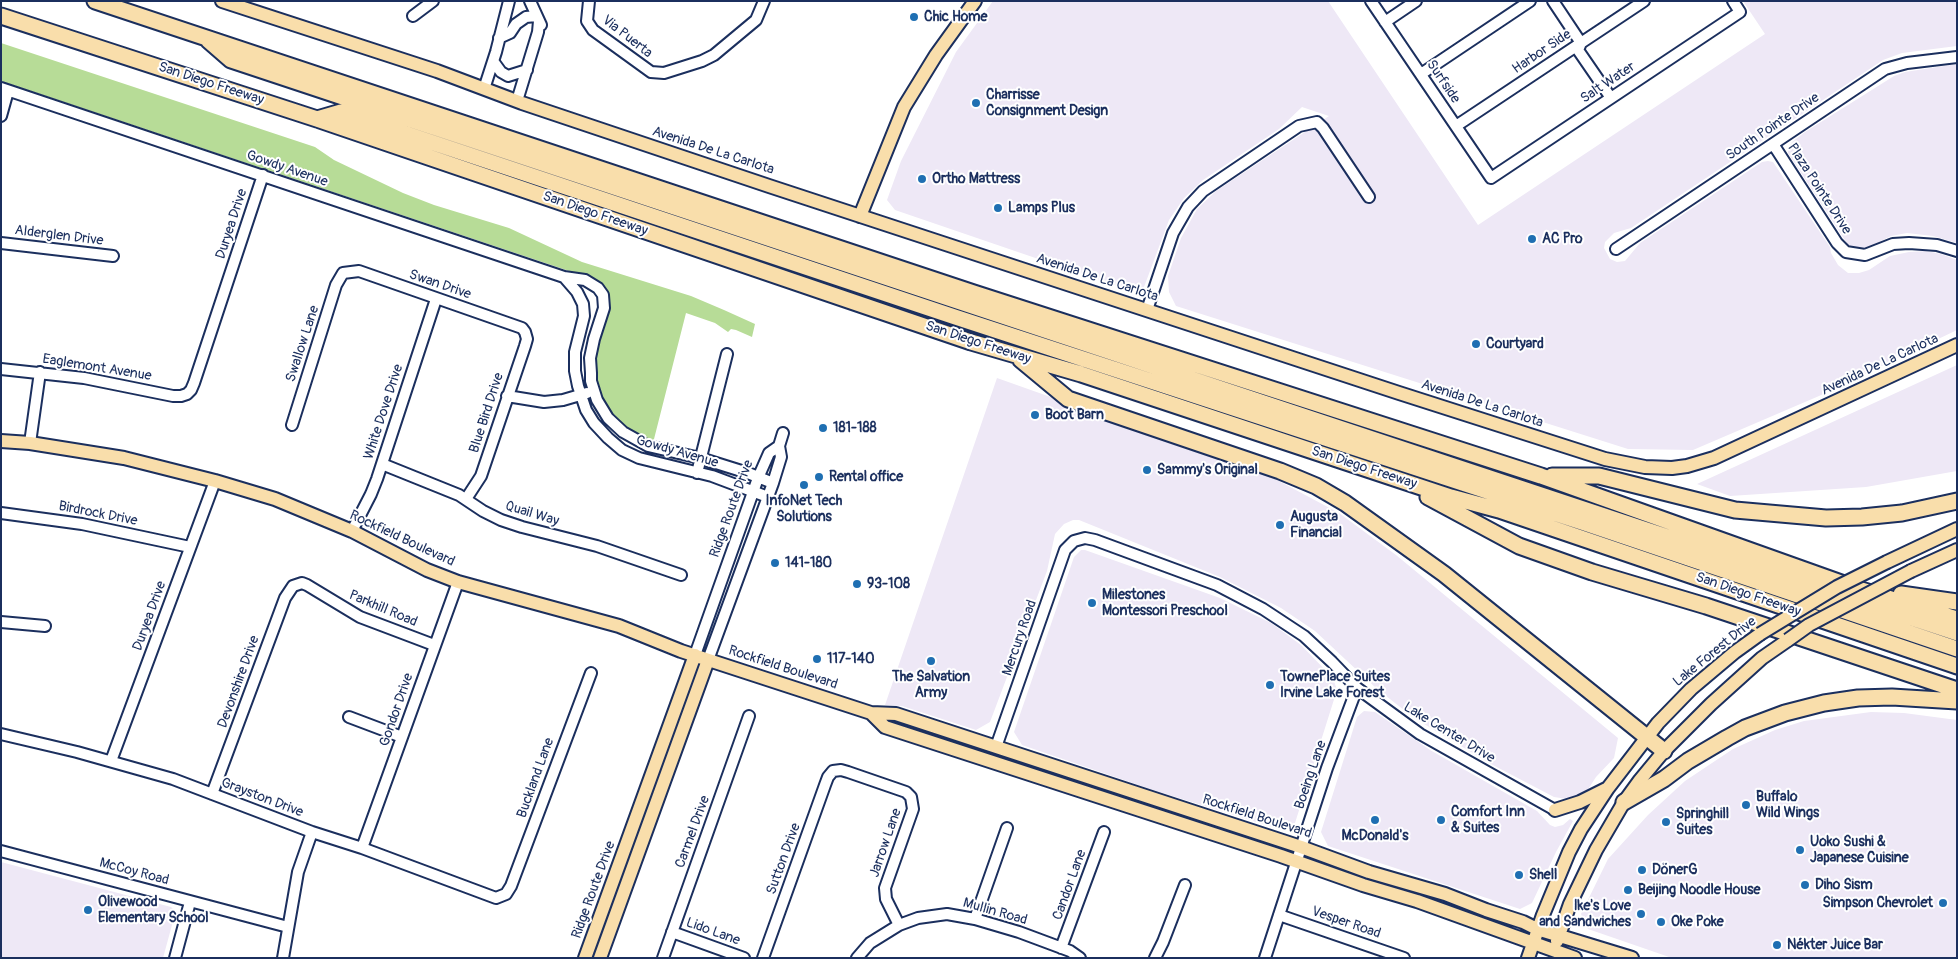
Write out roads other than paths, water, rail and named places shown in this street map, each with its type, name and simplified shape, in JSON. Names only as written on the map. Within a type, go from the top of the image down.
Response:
[{"type":"highway","points":[[95,1],[974,293],[1542,476],[1858,588],[1957,619]]},
{"type":"highway","points":[[131,1],[160,22]]},
{"type":"highway","name":"San Diego Freeway","points":[[1,16],[317,119],[1017,356],[1089,376],[1508,514],[1957,666]]},
{"type":"highway","points":[[1,21],[20,22]]},
{"type":"highway","points":[[204,36],[231,60],[1957,633]]},
{"type":"highway","points":[[317,119],[341,112],[992,329],[1585,523],[1957,649]]},
{"type":"highway","points":[[1017,356],[1068,399],[1280,471],[1316,486],[1345,503],[1444,574],[1664,751]]},
{"type":"highway","points":[[1542,476],[1599,476],[1735,510],[1826,518],[1902,513],[1957,501]]},
{"type":"highway","points":[[1394,478],[1519,546],[1592,572],[1715,609],[1957,690]]},
{"type":"highway","points":[[1858,588],[1957,602]]},
{"type":"highway","points":[[1624,802],[1664,779],[1688,761],[1726,738],[1785,713],[1824,703],[1858,698],[1892,697],[1957,701]]},
{"type":"main road","name":"Avenida De La Carlota","points":[[222,1],[437,71],[484,90],[860,216],[1147,310],[1596,456],[1645,467],[1687,466],[1714,458],[1957,346]]},
{"type":"main road","points":[[860,216],[904,107],[936,55],[975,1]]},
{"type":"main road","name":"Rockfield Boulevard","points":[[1,441],[30,443],[124,458],[214,481],[292,506],[352,531],[427,570],[458,582],[618,626],[708,660],[871,713],[896,714],[1369,872],[1445,894],[1538,929],[1632,958]]},
{"type":"main road","name":"Lake Forest Drive","points":[[1528,958],[1569,852],[1585,823],[1608,788],[1646,738],[1691,689],[1735,652],[1760,634],[1837,587],[1957,529]]},
{"type":"main road","points":[[1552,954],[1570,904],[1596,850],[1624,802],[1664,751],[1739,678],[1809,625],[1912,571],[1957,550]]},
{"type":"main road","name":"Ridge Route Drive","points":[[585,958],[694,655]]},
{"type":"main road","name":"Ridge Route Drive","points":[[600,958],[708,660]]},
{"type":"main road","name":"Rockfield Boulevard","points":[[871,713],[885,727],[1417,901],[1533,943],[1552,954],[1575,958]]},
{"type":"main road","points":[[980,758],[996,747]]},
{"type":"main road","points":[[1555,810],[1580,802],[1608,788]]},
{"type":"street","points":[[413,16],[433,1]]},
{"type":"street","points":[[484,90],[509,1]]},
{"type":"street","points":[[517,101],[528,66],[537,54],[543,30],[530,1]]},
{"type":"street","name":"Via Puerta","points":[[589,1],[587,21],[593,30],[650,72],[664,73],[702,61],[714,55],[756,20],[764,1]]},
{"type":"street","name":"Surfside","points":[[1372,1],[1491,178]]},
{"type":"street","points":[[1385,22],[1416,1]]},
{"type":"street","points":[[1421,74],[1530,1]]},
{"type":"street","points":[[1553,1],[1581,43],[1578,50],[1611,98]]},
{"type":"street","name":"Harbor Side","points":[[1456,126],[1644,1]]},
{"type":"street","name":"Salt Water","points":[[1491,178],[1740,12],[1732,1]]},
{"type":"street","points":[[499,38],[510,33],[516,24],[526,17],[537,18]]},
{"type":"street","name":"South Pointe Drive","points":[[1616,249],[1885,69],[1907,63],[1957,57]]},
{"type":"street","points":[[493,60],[501,72],[508,76],[528,66]]},
{"type":"street","points":[[1,116],[5,90]]},
{"type":"street","name":"Gowdy Avenue","points":[[5,90],[564,277],[585,280],[598,288],[603,295],[604,308],[590,358],[591,382],[597,400],[608,418],[623,432],[648,446],[700,458],[773,483]]},
{"type":"street","points":[[1147,310],[1173,233],[1188,207],[1203,191],[1299,126],[1317,122],[1323,128],[1369,198]]},
{"type":"street","name":"Plaza Pointe Drive","points":[[1773,144],[1837,243],[1846,252],[1865,255],[1893,244],[1909,243],[1937,245],[1957,252]]},
{"type":"street","name":"Duryea Drive","points":[[187,394],[194,383],[263,175]]},
{"type":"street","name":"Alderglen Drive","points":[[1,243],[113,256]]},
{"type":"street","name":"Swan Drive","points":[[343,273],[359,271],[522,328],[526,332]]},
{"type":"street","name":"Swallow Lane","points":[[292,425],[336,285],[343,273]]},
{"type":"street","name":"Gowdy Avenue","points":[[564,277],[577,292],[583,304],[584,316],[575,352],[575,371],[586,410],[594,423],[622,450],[639,458],[657,464],[712,476],[768,497]]},
{"type":"street","name":"White Dove Drive","points":[[352,531],[371,494],[382,464],[436,299]]},
{"type":"street","name":"Blue Bird Drive","points":[[466,499],[481,476],[527,339],[526,332]]},
{"type":"street","points":[[697,473],[727,354]]},
{"type":"street","name":"Eaglemont Avenue","points":[[1,369],[84,378],[173,396],[187,394]]},
{"type":"street","points":[[30,443],[40,372]]},
{"type":"street","points":[[507,396],[544,402],[564,400],[594,391]]},
{"type":"street","points":[[779,446],[783,433]]},
{"type":"street","name":"Ridge Route Drive","points":[[694,655],[758,478],[769,453],[779,446],[781,457],[773,483],[708,660]]},
{"type":"street","name":"Quail Way","points":[[382,464],[451,491],[483,511],[508,522],[597,546],[681,575]]},
{"type":"street","name":"Duryea Drive","points":[[111,761],[214,481]]},
{"type":"street","name":"Birdrock Drive","points":[[1,513],[82,524],[190,547]]},
{"type":"street","name":"Lake Center Drive","points":[[1074,541],[1085,538],[1095,540],[1217,585],[1241,596],[1304,636],[1357,688],[1420,734],[1555,810]]},
{"type":"street","name":"Mercury Road","points":[[996,747],[1065,550],[1074,541]]},
{"type":"street","name":"Gondor Drive","points":[[362,848],[458,582]]},
{"type":"street","name":"Parkhill Road","points":[[297,584],[307,585],[360,617],[434,645]]},
{"type":"street","name":"Devonshire Drive","points":[[212,794],[284,598],[290,589],[297,584]]},
{"type":"street","points":[[1,622],[45,626]]},
{"type":"street","name":"Buckland Lane","points":[[508,892],[591,673]]},
{"type":"street","name":"Boeing Lane","points":[[1264,958],[1327,768],[1357,688]]},
{"type":"street","name":"Carmel Drive","points":[[663,958],[749,716]]},
{"type":"street","points":[[348,717],[402,737]]},
{"type":"street","name":"Grayston Drive","points":[[1,734],[111,761],[172,779],[490,896],[502,896],[508,892]]},
{"type":"street","name":"Jarrow Lane","points":[[833,771],[841,770],[848,772],[906,792],[911,798],[913,809],[885,888],[886,899],[899,925]]},
{"type":"street","name":"Sutton Drive","points":[[763,958],[825,785],[833,771]]},
{"type":"street","points":[[976,919],[1007,828]]},
{"type":"street","points":[[283,958],[298,872],[312,832]]},
{"type":"street","name":"Candor Lane","points":[[1061,948],[1104,832]]},
{"type":"street","name":"McCoy Road","points":[[1,851],[288,927]]},
{"type":"street","points":[[1155,958],[1185,884]]},
{"type":"street","points":[[175,958],[190,902]]},
{"type":"street","name":"Mullin Road","points":[[857,958],[870,943],[899,925],[918,918],[947,914],[976,919],[1061,948],[1080,958]]},
{"type":"street","name":"Vesper Road","points":[[1279,915],[1404,958]]},
{"type":"street","name":"Lido Lane","points":[[672,932],[744,958]]},
{"type":"place","name":"Chic Home","points":[[914,17]]},
{"type":"place","name":"Charrisse Consignment Design","points":[[976,103]]},
{"type":"place","name":"Ortho Mattress","points":[[922,179]]},
{"type":"place","name":"Lamps Plus","points":[[998,208]]},
{"type":"place","name":"AC Pro","points":[[1532,239]]},
{"type":"place","name":"Courtyard","points":[[1476,344]]},
{"type":"place","name":"Boot Barn","points":[[1035,415]]},
{"type":"place","name":"181-188","points":[[823,428]]},
{"type":"place","name":"Sammy's Original","points":[[1147,470]]},
{"type":"place","name":"Rental office","points":[[819,477]]},
{"type":"place","name":"InfoNet Tech Solutions","points":[[804,485]]},
{"type":"place","name":"Augusta Financial","points":[[1280,525]]},
{"type":"place","name":"141-180","points":[[775,563]]},
{"type":"place","name":"93-108","points":[[857,584]]},
{"type":"place","name":"Milestones Montessori Preschool","points":[[1092,603]]},
{"type":"place","name":"117-140","points":[[817,659]]},
{"type":"place","name":"The Salvation Army","points":[[931,661]]},
{"type":"place","name":"TownePlace Suites Irvine Lake Forest","points":[[1270,685]]},
{"type":"place","name":"Buffalo Wild Wings","points":[[1746,805]]},
{"type":"place","name":"McDonald's","points":[[1375,820]]},
{"type":"place","name":"Comfort Inn & Suites","points":[[1441,820]]},
{"type":"place","name":"Springhill Suites","points":[[1666,822]]},
{"type":"place","name":"Uoko Sushi & Japanese Cuisine","points":[[1800,850]]},
{"type":"place","name":"DönerG","points":[[1642,870]]},
{"type":"place","name":"Shell","points":[[1519,875]]},
{"type":"place","name":"Diho Sism","points":[[1805,885]]},
{"type":"place","name":"Beijing Noodle House","points":[[1628,890]]},
{"type":"place","name":"Simpson Chevrolet","points":[[1943,903]]},
{"type":"place","name":"Olivewood Elementary School","points":[[88,910]]},
{"type":"place","name":"Ike's Love and Sandwiches","points":[[1641,914]]},
{"type":"place","name":"Oke Poke","points":[[1661,922]]},
{"type":"place","name":"Nékter Juice Bar","points":[[1777,945]]}]
